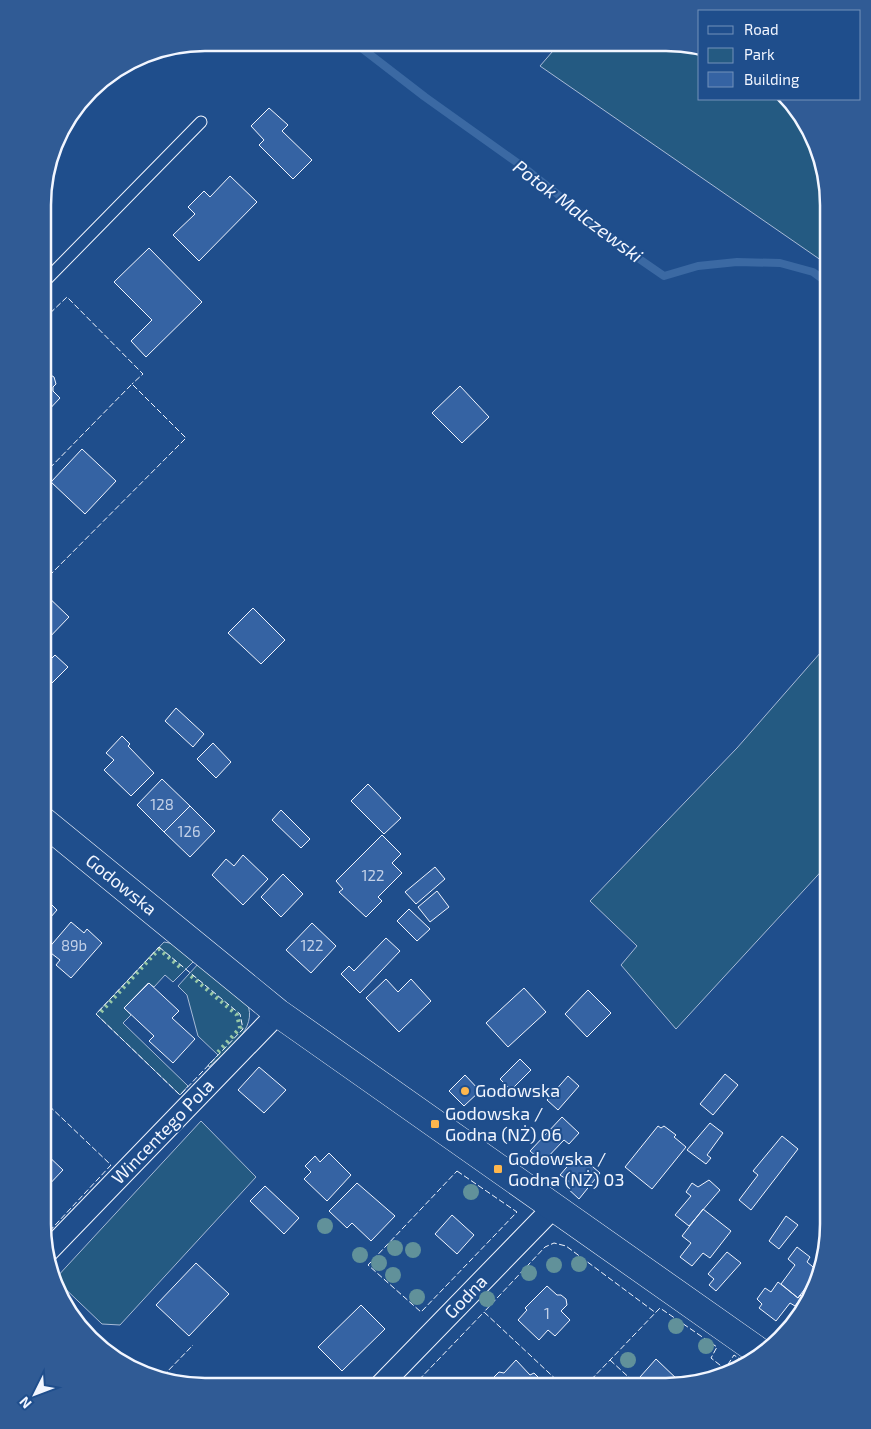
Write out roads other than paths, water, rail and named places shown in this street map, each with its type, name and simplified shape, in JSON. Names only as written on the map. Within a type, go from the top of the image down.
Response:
[{"type":"street","name":"Godowska","points":[[51,828],[278,1013],[755,1349]]},
{"type":"street","name":"Wincentego Pola","points":[[53,1246],[278,1013]]},
{"type":"street","name":"Godna","points":[[388,1378],[553,1208]]},
{"type":"lane","points":[[51,275],[201,122]]},
{"type":"waterway","name":"Potok Malczewski","points":[[366,52],[425,97],[526,169],[632,254],[664,276],[698,266],[737,262],[780,263],[813,272],[820,277]]},
{"type":"place","name":"Godowska","points":[[465,1091]]},
{"type":"place","name":"Godowska / Godna (NŻ) 06","points":[[435,1124]]},
{"type":"place","name":"Godowska / Godna (NŻ) 03","points":[[498,1169]]}]
